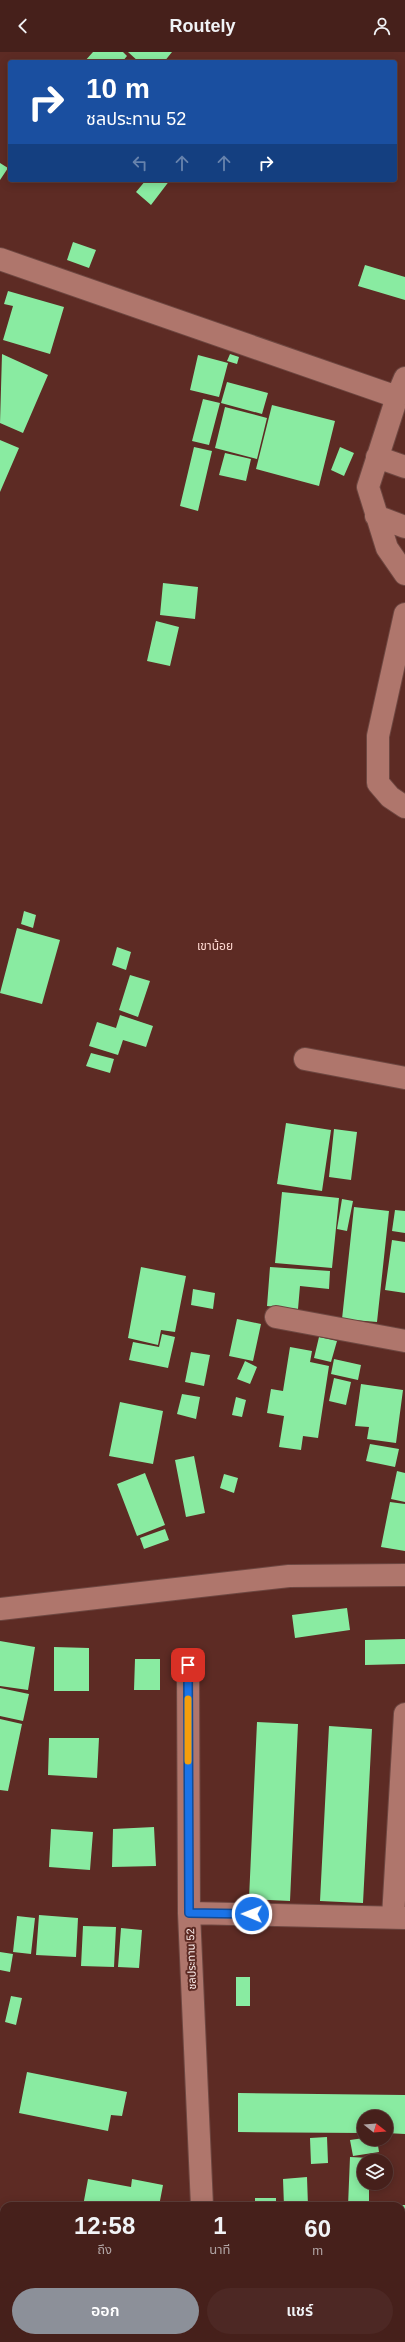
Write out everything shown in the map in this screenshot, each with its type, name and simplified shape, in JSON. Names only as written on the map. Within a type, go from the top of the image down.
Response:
[{"type":"street","points":[[0,259],[401,387],[368,487],[386,548],[405,574]]},
{"type":"street","points":[[378,457],[405,467]]},
{"type":"street","points":[[376,516],[405,527]]},
{"type":"street","points":[[405,614],[378,736],[378,783],[390,797],[405,807]]},
{"type":"street","points":[[305,1059],[405,1078]]},
{"type":"street","points":[[276,1317],[405,1341]]},
{"type":"street","points":[[0,1609],[289,1576],[405,1575]]},
{"type":"street","name":"ชลประทาน 52","points":[[188,1665],[189,1913],[202,2202]]},
{"type":"street","points":[[189,1913],[399,1918],[405,1714]]},
{"type":"building","points":[[93,52],[123,52],[127,56],[124,60],[86,60]]},
{"type":"building","points":[[128,52],[172,52],[166,60],[137,60]]},
{"type":"building","points":[[0,163],[8,168],[0,180]]},
{"type":"building","points":[[144,182],[168,182],[151,205],[136,192]]},
{"type":"building","points":[[73,242],[96,250],[89,268],[67,260]]},
{"type":"building","points":[[365,265],[405,277],[405,300],[358,286]]},
{"type":"building","points":[[8,291],[64,307],[50,354],[3,340],[13,306],[4,304]]},
{"type":"building","points":[[2,354],[48,375],[23,433],[0,423]]},
{"type":"building","points":[[230,354],[239,357],[237,364],[227,361]]},
{"type":"building","points":[[198,355],[228,363],[219,397],[190,390]]},
{"type":"building","points":[[227,382],[268,393],[262,414],[221,403]]},
{"type":"building","points":[[203,399],[220,403],[209,445],[192,441]]},
{"type":"building","points":[[272,405],[335,421],[319,486],[256,469]]},
{"type":"building","points":[[225,407],[267,418],[257,459],[215,448]]},
{"type":"building","points":[[0,440],[19,448],[0,492]]},
{"type":"building","points":[[194,447],[212,451],[198,511],[180,506]]},
{"type":"building","points":[[340,447],[354,453],[344,476],[331,470]]},
{"type":"building","points":[[225,453],[251,459],[246,481],[219,475]]},
{"type":"building","points":[[163,583],[198,587],[195,619],[160,615]]},
{"type":"building","points":[[156,621],[179,627],[170,666],[147,661]]},
{"type":"building","points":[[24,911],[36,915],[33,928],[21,924]]},
{"type":"building","points":[[17,928],[60,940],[42,1004],[0,993]]},
{"type":"building","points":[[117,947],[131,952],[126,970],[112,965]]},
{"type":"building","points":[[130,975],[150,981],[138,1017],[119,1010]]},
{"type":"building","points":[[120,1015],[153,1026],[146,1047],[123,1040],[118,1055],[89,1046],[97,1022],[116,1028]]},
{"type":"building","points":[[91,1053],[114,1059],[110,1073],[86,1066]]},
{"type":"building","points":[[286,1123],[331,1130],[322,1191],[277,1184]]},
{"type":"building","points":[[334,1129],[357,1132],[351,1180],[329,1177]]},
{"type":"building","points":[[282,1192],[339,1198],[332,1268],[275,1263]]},
{"type":"building","points":[[342,1199],[353,1201],[347,1231],[337,1229]]},
{"type":"building","points":[[354,1207],[389,1211],[377,1322],[342,1319]]},
{"type":"building","points":[[395,1210],[405,1211],[405,1233],[392,1231]]},
{"type":"building","points":[[392,1240],[405,1242],[405,1293],[385,1290]]},
{"type":"building","points":[[141,1267],[186,1276],[175,1332],[161,1330],[158,1345],[128,1338]]},
{"type":"building","points":[[270,1267],[330,1271],[329,1289],[300,1286],[298,1309],[267,1306]]},
{"type":"building","points":[[193,1289],[215,1293],[213,1309],[191,1305]]},
{"type":"building","points":[[237,1319],[261,1324],[253,1361],[229,1356]]},
{"type":"building","points":[[162,1334],[175,1337],[168,1368],[129,1360],[133,1342],[159,1347]]},
{"type":"building","points":[[319,1337],[337,1341],[331,1362],[314,1358]]},
{"type":"building","points":[[290,1347],[312,1351],[310,1362],[329,1366],[318,1438],[303,1436],[301,1450],[279,1447],[284,1416],[267,1413],[271,1389],[283,1391]]},
{"type":"building","points":[[191,1352],[210,1355],[204,1386],[185,1382]]},
{"type":"building","points":[[334,1359],[361,1365],[358,1380],[331,1374]]},
{"type":"building","points":[[245,1361],[257,1367],[250,1384],[237,1379]]},
{"type":"building","points":[[334,1378],[351,1382],[346,1405],[329,1401]]},
{"type":"building","points":[[361,1384],[403,1390],[396,1443],[367,1439],[369,1427],[355,1426]]},
{"type":"building","points":[[182,1394],[200,1397],[196,1419],[177,1414]]},
{"type":"building","points":[[236,1397],[246,1400],[242,1417],[232,1415]]},
{"type":"building","points":[[120,1402],[163,1411],[153,1464],[109,1456]]},
{"type":"building","points":[[370,1444],[399,1449],[395,1467],[366,1461]]},
{"type":"building","points":[[194,1456],[205,1513],[186,1517],[175,1460]]},
{"type":"building","points":[[397,1471],[405,1473],[405,1502],[391,1499]]},
{"type":"building","points":[[145,1473],[165,1525],[137,1536],[117,1484]]},
{"type":"building","points":[[224,1474],[238,1478],[234,1493],[220,1488]]},
{"type":"building","points":[[390,1502],[405,1504],[405,1551],[381,1547]]},
{"type":"building","points":[[165,1529],[169,1540],[144,1549],[140,1538]]},
{"type":"building","points":[[347,1608],[350,1630],[295,1638],[292,1615]]},
{"type":"building","points":[[405,1639],[405,1664],[365,1665],[365,1640]]},
{"type":"building","points":[[0,1641],[35,1647],[28,1690],[0,1686]]},
{"type":"building","points":[[54,1647],[89,1648],[89,1691],[54,1691]]},
{"type":"building","points":[[135,1659],[160,1659],[160,1690],[134,1690]]},
{"type":"building","points":[[0,1688],[29,1694],[23,1721],[0,1716]]},
{"type":"building","points":[[0,1719],[22,1724],[8,1791],[0,1790]]},
{"type":"building","points":[[257,1722],[298,1724],[290,1901],[249,1899]]},
{"type":"building","points":[[329,1726],[372,1729],[363,1903],[320,1901]]},
{"type":"building","points":[[49,1738],[99,1738],[97,1778],[48,1775]]},
{"type":"building","points":[[154,1827],[156,1866],[112,1867],[113,1829]]},
{"type":"building","points":[[51,1829],[93,1832],[90,1870],[49,1867]]},
{"type":"building","points":[[39,1915],[78,1918],[76,1957],[36,1955]]},
{"type":"building","points":[[17,1916],[35,1918],[31,1954],[13,1952]]},
{"type":"building","points":[[83,1926],[116,1927],[114,1967],[81,1966]]},
{"type":"building","points":[[121,1928],[142,1930],[139,1968],[118,1967]]},
{"type":"building","points":[[0,1952],[13,1954],[10,1972],[0,1970]]},
{"type":"building","points":[[236,1977],[250,1977],[250,2006],[236,2006]]},
{"type":"building","points":[[11,1996],[22,1998],[16,2025],[5,2022]]},
{"type":"building","points":[[27,2072],[127,2092],[122,2116],[111,2115],[108,2131],[19,2113]]},
{"type":"building","points":[[238,2093],[405,2095],[405,2134],[393,2133],[393,2110],[357,2110],[357,2133],[238,2132]]},
{"type":"building","points":[[327,2137],[328,2163],[311,2164],[310,2138]]},
{"type":"building","points":[[357,2139],[357,2146],[378,2146],[379,2152],[357,2154],[357,2155],[353,2156],[350,2140]]},
{"type":"building","points":[[350,2157],[357,2157],[357,2190],[369,2190],[369,2202],[348,2202]]},
{"type":"building","points":[[307,2177],[308,2202],[284,2202],[283,2179]]},
{"type":"building","points":[[88,2179],[131,2187],[132,2179],[163,2185],[160,2202],[84,2202]]},
{"type":"building","points":[[255,2198],[276,2198],[276,2202],[255,2202]]},
{"type":"slow traffic","points":[[188,1699],[188,1761]]},
{"type":"district","name":"เขาน้อย","points":[[215,946]]},
{"type":"route","points":[[188,1665],[189,1913],[252,1914]]}]
